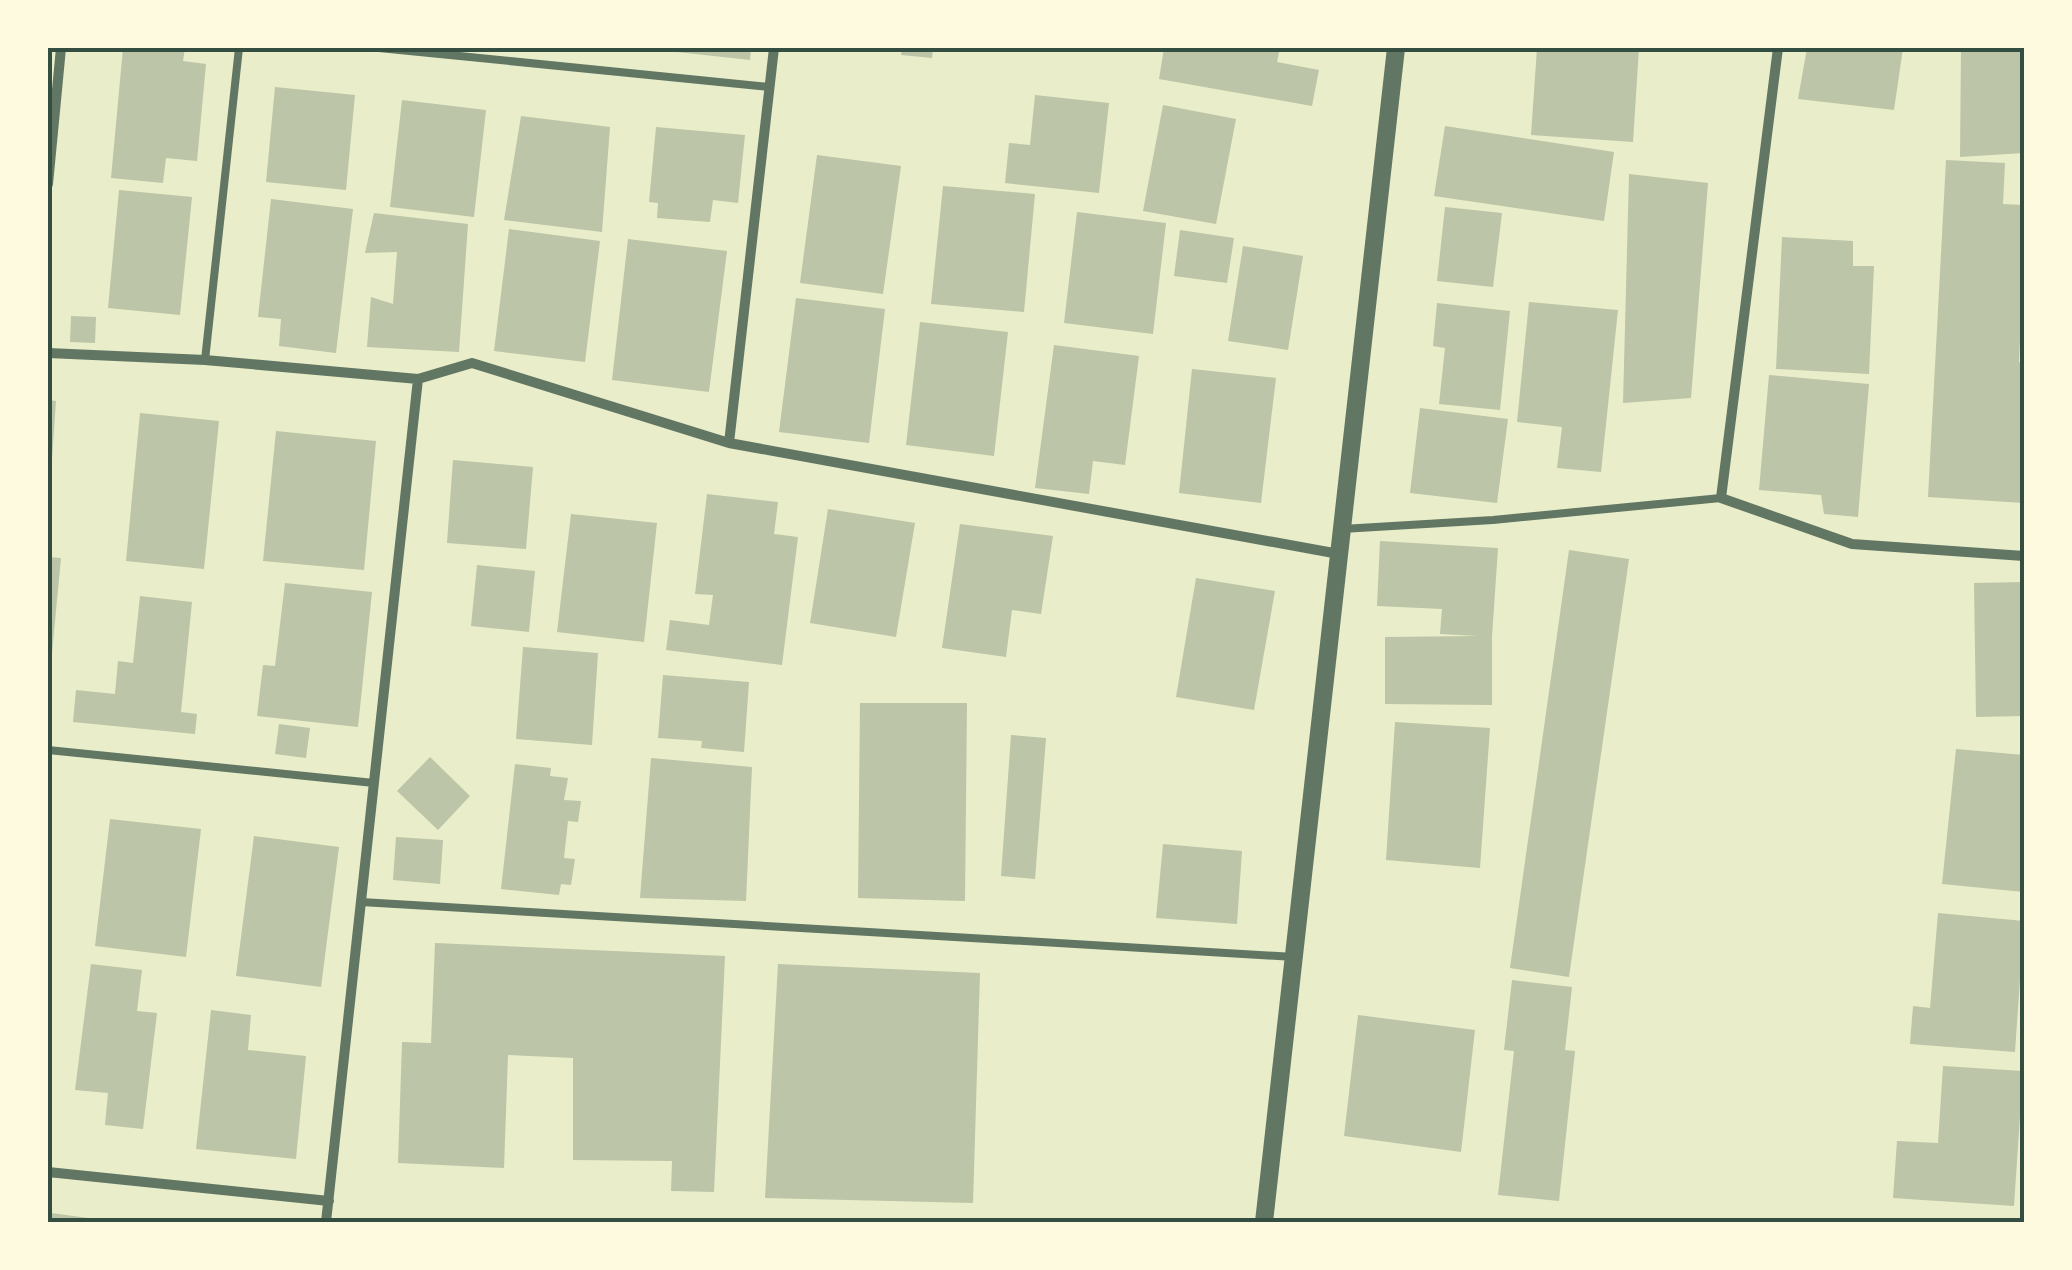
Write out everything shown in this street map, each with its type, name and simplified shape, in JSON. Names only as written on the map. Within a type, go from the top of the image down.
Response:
[{"type":"street","points":[[48,184],[61,48]]},
{"type":"street","points":[[729,442],[774,48]]},
{"type":"street","points":[[1264,1222],[1396,48]]},
{"type":"street","points":[[1778,48],[1722,498],[1852,544],[2024,556]]},
{"type":"street","points":[[48,354],[206,360],[418,379],[472,363],[729,442],[1339,554]]},
{"type":"street","points":[[326,1222],[418,379]]},
{"type":"street","points":[[48,1172],[329,1202]]},
{"type":"lane","points":[[206,360],[239,48]]},
{"type":"lane","points":[[379,48],[770,87]]},
{"type":"lane","points":[[1342,529],[1494,520],[1722,498]]},
{"type":"lane","points":[[48,750],[374,783]]},
{"type":"lane","points":[[361,902],[1294,957]]},
{"type":"building","points":[[123,48],[185,48],[183,61],[206,64],[197,161],[166,158],[163,183],[111,178]]},
{"type":"building","points":[[659,48],[751,48],[750,60]]},
{"type":"building","points":[[902,48],[933,48],[932,58],[901,55]]},
{"type":"building","points":[[1164,48],[1280,48],[1277,62],[1319,70],[1312,106],[1159,79]]},
{"type":"building","points":[[1537,48],[1639,48],[1633,142],[1531,135]]},
{"type":"building","points":[[1807,48],[1903,48],[1894,110],[1798,99]]},
{"type":"building","points":[[1961,48],[2024,48],[2024,153],[1960,157]]},
{"type":"building","points":[[275,87],[355,95],[346,190],[266,182]]},
{"type":"building","points":[[1035,95],[1109,103],[1099,193],[1005,183],[1009,143],[1030,145]]},
{"type":"building","points":[[402,100],[486,110],[474,217],[390,207]]},
{"type":"building","points":[[1163,105],[1236,119],[1216,224],[1143,211]]},
{"type":"building","points":[[521,116],[610,127],[602,232],[504,220]]},
{"type":"building","points":[[1445,126],[1614,152],[1604,221],[1434,196]]},
{"type":"building","points":[[656,127],[745,135],[738,203],[713,200],[710,222],[657,218],[658,203],[649,202]]},
{"type":"building","points":[[817,155],[901,166],[883,294],[800,283]]},
{"type":"building","points":[[1946,160],[2005,163],[2003,204],[2024,205],[2019,362],[2024,363],[2024,503],[1928,497]]},
{"type":"building","points":[[1629,174],[1708,183],[1691,398],[1623,403]]},
{"type":"building","points":[[943,186],[1035,194],[1024,312],[931,304]]},
{"type":"building","points":[[119,190],[192,197],[180,315],[108,308]]},
{"type":"building","points":[[271,199],[353,209],[336,353],[279,346],[281,319],[258,317]]},
{"type":"building","points":[[1445,207],[1502,213],[1493,287],[1437,281]]},
{"type":"building","points":[[1077,212],[1166,223],[1153,334],[1064,323]]},
{"type":"building","points":[[374,213],[468,224],[459,352],[367,347],[371,297],[393,304],[397,252],[365,253]]},
{"type":"building","points":[[509,229],[600,241],[585,362],[494,351]]},
{"type":"building","points":[[1180,230],[1234,238],[1227,283],[1174,276]]},
{"type":"building","points":[[1782,237],[1853,241],[1853,266],[1874,266],[1869,374],[1776,369]]},
{"type":"building","points":[[628,239],[727,251],[709,392],[612,380]]},
{"type":"building","points":[[1243,246],[1303,256],[1288,350],[1228,341]]},
{"type":"building","points":[[796,298],[885,309],[869,443],[779,432]]},
{"type":"building","points":[[1529,302],[1618,310],[1601,472],[1557,468],[1562,427],[1517,422]]},
{"type":"building","points":[[1437,303],[1510,311],[1500,410],[1439,404],[1445,348],[1433,346]]},
{"type":"building","points":[[71,316],[96,317],[95,343],[70,342]]},
{"type":"building","points":[[920,322],[1008,332],[994,456],[906,445]]},
{"type":"building","points":[[1054,345],[1139,356],[1125,465],[1093,461],[1089,494],[1035,488]]},
{"type":"building","points":[[1192,369],[1276,378],[1261,503],[1179,493]]},
{"type":"building","points":[[1769,375],[1869,384],[1858,517],[1824,514],[1821,495],[1759,490]]},
{"type":"building","points":[[48,400],[56,401],[50,488],[48,488]]},
{"type":"building","points":[[1420,408],[1508,419],[1497,503],[1410,493]]},
{"type":"building","points":[[140,413],[219,421],[204,569],[126,561]]},
{"type":"building","points":[[276,431],[376,441],[364,570],[263,561]]},
{"type":"building","points":[[453,460],[533,467],[526,549],[447,543]]},
{"type":"building","points":[[707,494],[778,502],[774,534],[798,537],[782,665],[666,650],[670,620],[709,625],[713,595],[695,594]]},
{"type":"building","points":[[828,509],[915,523],[896,637],[810,623]]},
{"type":"building","points":[[571,514],[657,523],[644,642],[557,632]]},
{"type":"building","points":[[960,524],[1053,536],[1041,614],[1012,610],[1006,657],[942,648]]},
{"type":"building","points":[[1380,541],[1498,548],[1492,705],[1385,704],[1385,637],[1478,636],[1440,634],[1442,609],[1377,606]]},
{"type":"building","points":[[1569,550],[1629,559],[1569,977],[1510,968]]},
{"type":"building","points":[[48,557],[61,558],[50,674],[48,673]]},
{"type":"building","points":[[477,565],[535,571],[529,632],[471,626]]},
{"type":"building","points":[[1196,578],[1275,591],[1254,710],[1176,697]]},
{"type":"building","points":[[2024,582],[2024,716],[1976,717],[1974,583]]},
{"type":"building","points":[[285,583],[372,592],[358,727],[257,716],[263,665],[275,666]]},
{"type":"building","points":[[140,596],[192,602],[181,712],[197,714],[195,734],[73,722],[76,690],[115,694],[118,661],[133,663]]},
{"type":"building","points":[[523,647],[598,653],[592,745],[516,739]]},
{"type":"building","points":[[663,675],[749,682],[744,752],[701,748],[702,741],[658,738]]},
{"type":"building","points":[[860,703],[967,703],[965,901],[858,898]]},
{"type":"building","points":[[1395,722],[1490,728],[1480,868],[1386,860]]},
{"type":"building","points":[[279,724],[310,728],[306,758],[275,754]]},
{"type":"building","points":[[1011,735],[1046,738],[1035,879],[1001,876]]},
{"type":"building","points":[[1956,749],[2024,755],[2024,892],[1942,884]]},
{"type":"building","points":[[430,757],[470,796],[438,830],[397,791]]},
{"type":"building","points":[[651,758],[752,767],[746,901],[640,898]]},
{"type":"building","points":[[515,764],[551,768],[550,776],[568,778],[564,800],[581,801],[578,822],[568,821],[564,858],[575,859],[571,885],[561,884],[559,895],[501,889]]},
{"type":"building","points":[[110,819],[201,829],[186,957],[95,946]]},
{"type":"building","points":[[254,836],[339,847],[321,987],[236,976]]},
{"type":"building","points":[[396,837],[443,840],[440,884],[393,880]]},
{"type":"building","points":[[1163,844],[1242,851],[1237,924],[1156,918]]},
{"type":"building","points":[[1938,913],[2024,921],[2015,1052],[1910,1044],[1913,1006],[1930,1008]]},
{"type":"building","points":[[435,943],[725,956],[714,1192],[671,1191],[672,1161],[573,1160],[573,1058],[508,1055],[504,1168],[398,1163],[402,1042],[431,1043]]},
{"type":"building","points":[[91,964],[142,970],[137,1011],[157,1013],[143,1129],[105,1125],[108,1093],[75,1090]]},
{"type":"building","points":[[778,964],[980,973],[973,1203],[765,1198]]},
{"type":"building","points":[[1512,980],[1572,987],[1565,1050],[1575,1051],[1559,1201],[1498,1195],[1514,1051],[1504,1050]]},
{"type":"building","points":[[211,1010],[251,1015],[248,1050],[306,1056],[296,1159],[196,1149]]},
{"type":"building","points":[[1358,1015],[1475,1030],[1461,1152],[1344,1136]]},
{"type":"building","points":[[1943,1066],[2023,1071],[2014,1206],[1893,1198],[1897,1141],[1938,1143]]},
{"type":"building","points":[[51,1213],[103,1220],[103,1222],[50,1222]]}]
